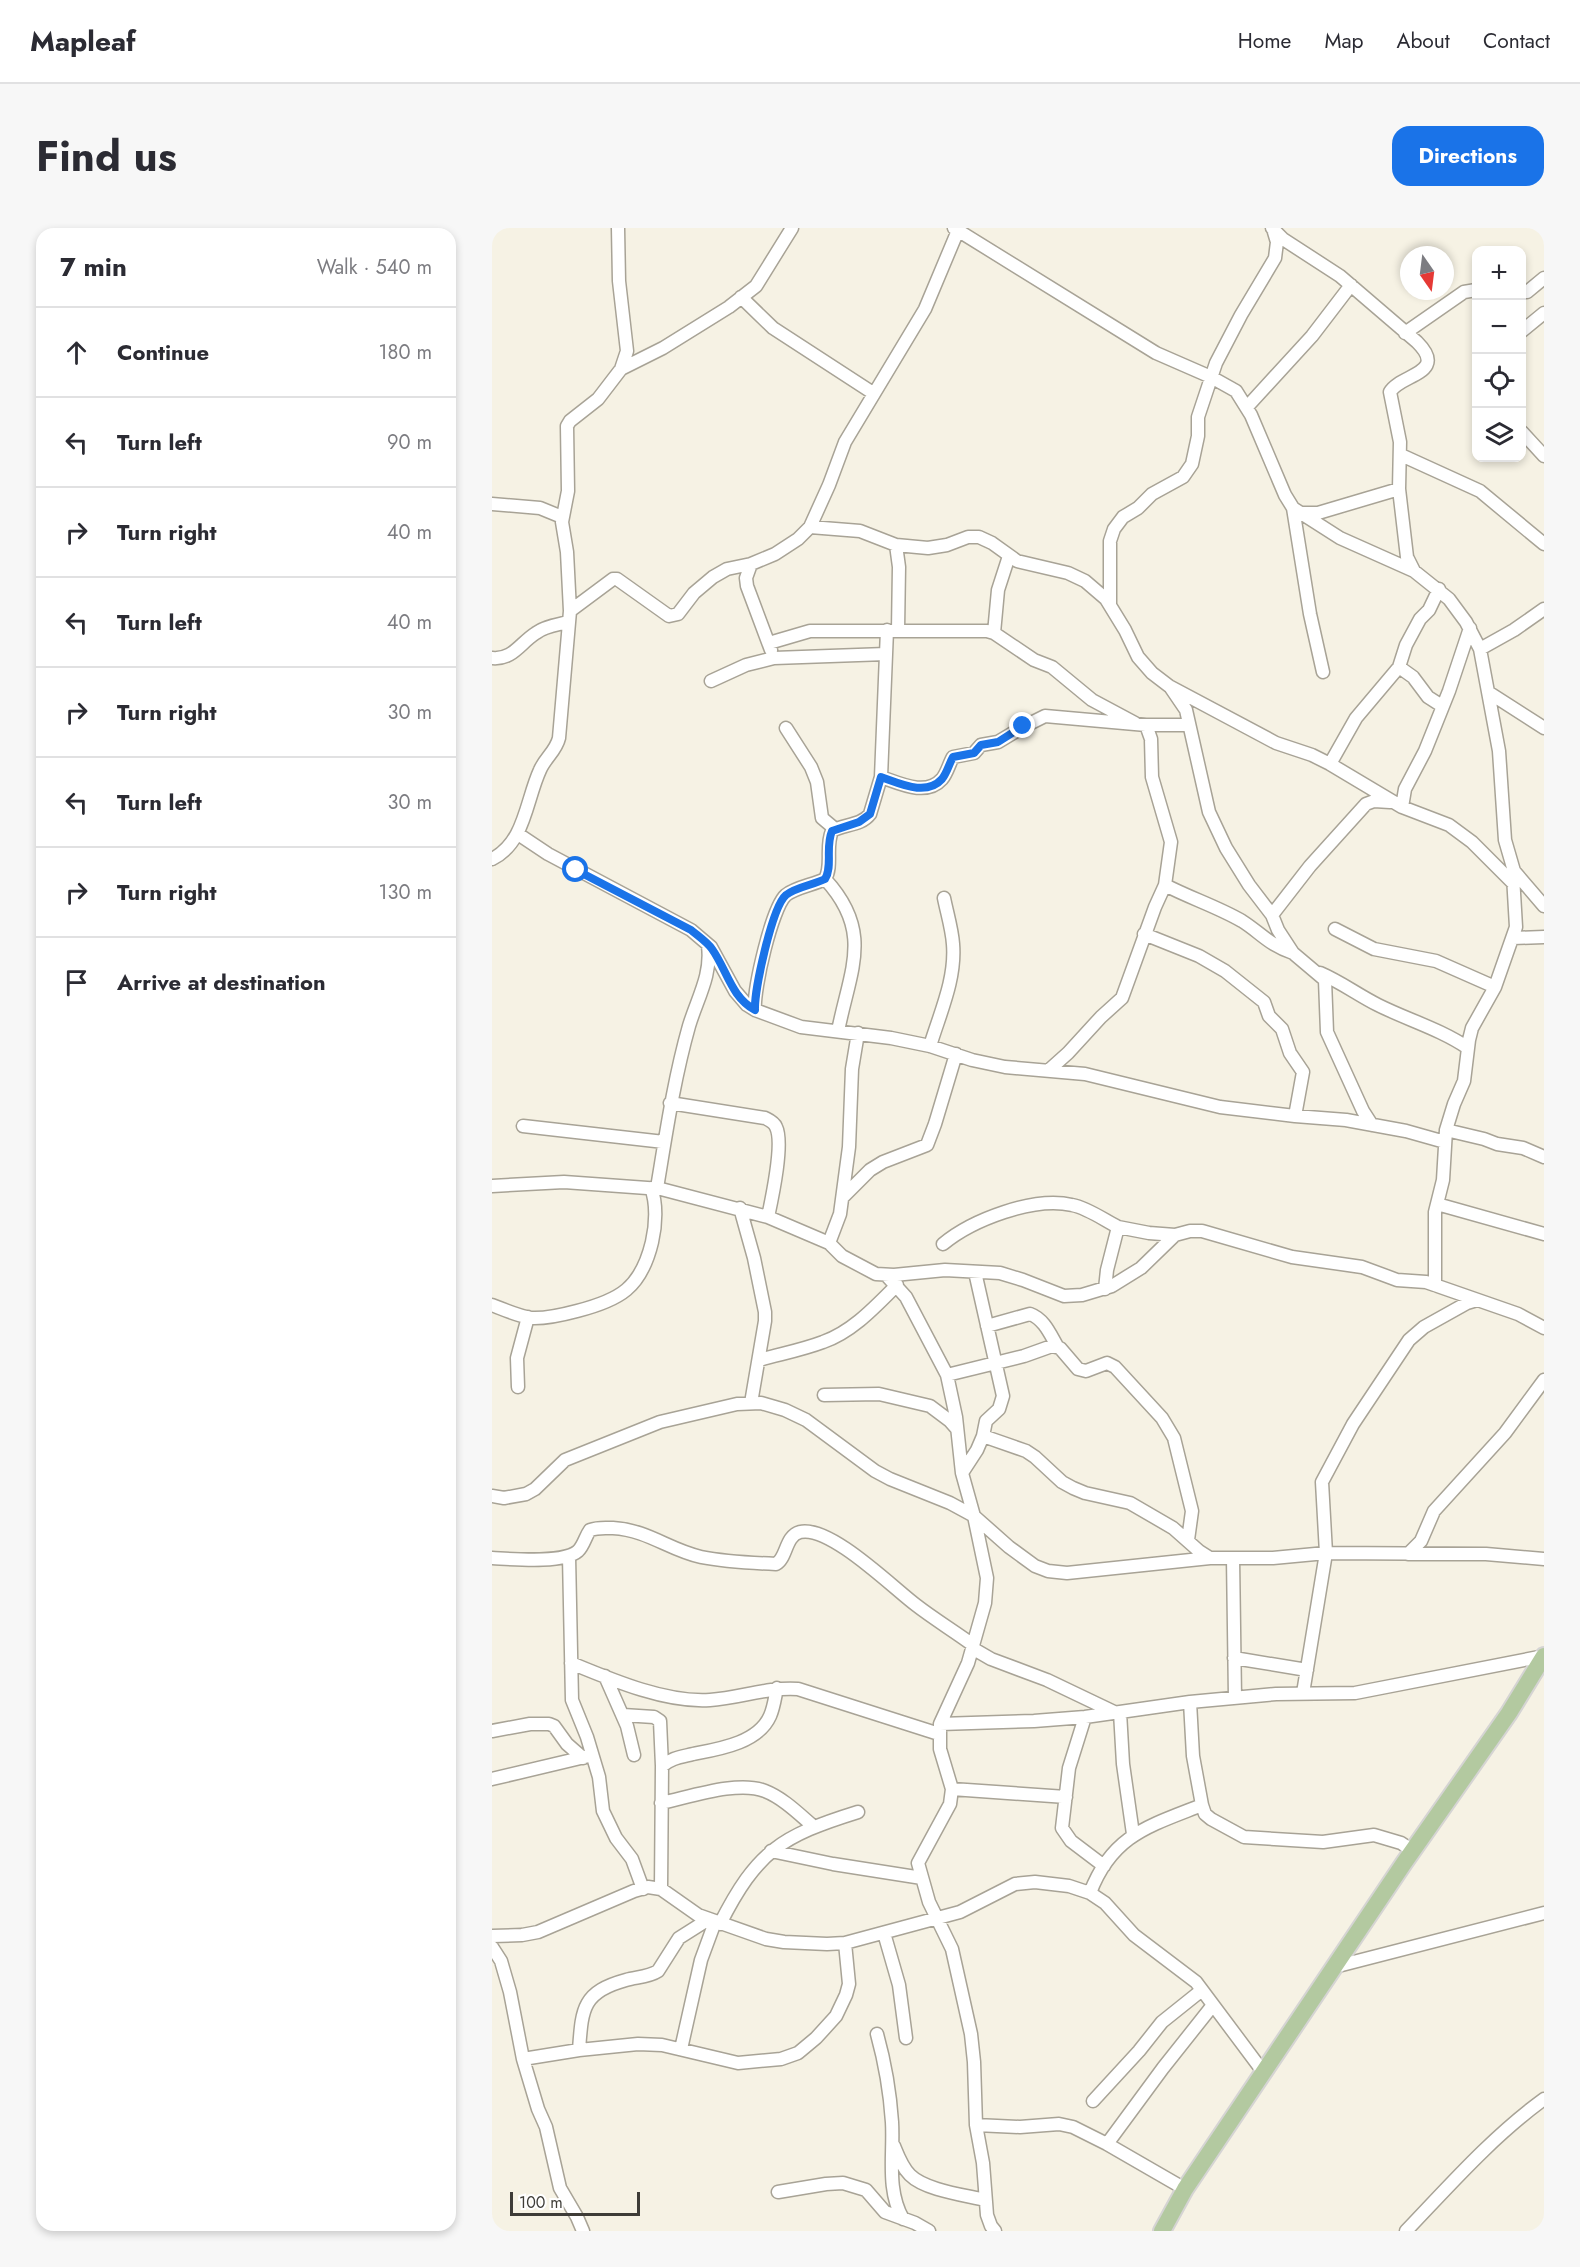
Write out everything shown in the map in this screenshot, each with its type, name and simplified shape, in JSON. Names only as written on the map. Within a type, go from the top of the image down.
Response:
[{"type":"main road","points":[[1162,2231],[1185,2189],[1509,1713],[1544,1656]]},
{"type":"street","points":[[492,859],[507,850],[518,834],[534,782],[542,766],[557,746],[559,738],[569,616],[567,552],[562,518],[568,491],[567,426],[606,390],[621,369],[627,351],[619,281],[618,228]]},
{"type":"street","points":[[621,369],[663,348],[729,308],[760,280],[792,228]]},
{"type":"street","points":[[1272,228],[1282,239],[1340,276],[1423,348],[1427,358],[1424,370],[1395,385],[1390,392],[1401,455],[1399,489],[1407,557],[1414,571]]},
{"type":"street","points":[[1110,604],[1110,541],[1114,529],[1124,517],[1138,508],[1152,494],[1183,477],[1192,464],[1198,436],[1198,417],[1216,363],[1275,258],[1277,242],[1272,228]]},
{"type":"street","points":[[492,658],[505,658],[519,649],[537,631],[569,616],[609,582],[617,579],[673,617],[694,593],[713,577],[727,569],[751,564],[787,547],[810,527],[845,442],[925,309],[957,229],[1148,348],[1211,377],[1236,392],[1247,407],[1285,495],[1296,511],[1340,538],[1414,571],[1439,589],[1458,610],[1480,649],[1499,751],[1505,840],[1513,877],[1516,920],[1513,938],[1495,987],[1472,1028],[1464,1081],[1454,1104],[1446,1136],[1443,1180],[1435,1224],[1435,1285]]},
{"type":"street","points":[[1526,290],[1535,287],[1544,279]]},
{"type":"street","points":[[1247,407],[1312,336],[1351,285]]},
{"type":"street","points":[[1405,333],[1464,292],[1472,291]]},
{"type":"street","points":[[741,297],[773,328],[873,393]]},
{"type":"street","points":[[1526,327],[1544,313]]},
{"type":"street","points":[[1526,437],[1544,456]]},
{"type":"street","points":[[1401,455],[1480,491],[1544,544]]},
{"type":"street","points":[[1296,511],[1318,513],[1399,489]]},
{"type":"street","points":[[492,504],[540,508],[562,518]]},
{"type":"street","points":[[1296,511],[1310,614],[1323,672]]},
{"type":"street","points":[[810,527],[860,531],[896,545],[928,548],[947,545],[968,537],[979,537],[1010,556],[1034,566],[1068,573],[1095,588],[1110,604],[1138,657],[1152,673],[1169,686],[1276,742],[1330,764],[1397,804],[1440,821],[1460,832],[1544,906]]},
{"type":"street","points":[[755,1010],[761,961],[781,902],[790,893],[825,879],[828,870],[828,844],[832,831],[866,819],[870,814],[881,777],[886,654],[893,630],[899,567],[896,545]]},
{"type":"street","points":[[994,633],[998,590],[1010,556]]},
{"type":"street","points":[[751,564],[746,578],[747,586],[754,611],[774,658]]},
{"type":"street","points":[[1330,764],[1356,718],[1400,667],[1406,645],[1420,619],[1429,610],[1439,589]]},
{"type":"street","points":[[1480,649],[1514,630],[1544,609]]},
{"type":"street","points":[[1397,804],[1425,751],[1470,628]]},
{"type":"street","points":[[769,643],[810,632],[893,630],[994,633],[1034,660],[1052,667],[1092,700],[1140,724],[1151,739],[1152,777],[1171,842],[1165,885],[1144,934],[1120,1002],[1101,1017],[1049,1070]]},
{"type":"street","points":[[711,681],[746,665],[774,658],[886,654]]},
{"type":"street","points":[[1400,667],[1413,677],[1428,697],[1442,706]]},
{"type":"street","points":[[1169,686],[1186,710],[1213,821],[1236,864],[1272,915],[1278,930],[1293,953],[1319,973],[1352,988],[1376,1004],[1430,1027],[1468,1048]]},
{"type":"street","points":[[1488,692],[1544,728]]},
{"type":"street","points":[[881,777],[911,788],[927,787],[942,778],[953,757],[974,753],[981,745],[998,742],[1023,726],[1045,716],[1140,724],[1189,725]]},
{"type":"street","points":[[786,728],[811,766],[822,818],[835,829]]},
{"type":"street","points":[[1272,915],[1310,866],[1366,804],[1374,801],[1397,804]]},
{"type":"street","points":[[518,834],[548,854],[691,930],[708,945],[742,1001],[755,1010],[801,1027],[858,1033],[930,1046],[1005,1067],[1107,1078],[1220,1107],[1346,1120],[1406,1131],[1484,1139],[1497,1144],[1523,1148],[1544,1157]]},
{"type":"street","points":[[825,879],[843,900],[849,914],[856,951],[838,1031]]},
{"type":"street","points":[[1165,885],[1245,923],[1277,947],[1293,953]]},
{"type":"street","points":[[930,1046],[952,972],[954,946],[944,898]]},
{"type":"street","points":[[1335,929],[1374,949],[1436,961],[1495,987]]},
{"type":"street","points":[[1144,934],[1199,956],[1225,971],[1264,1002],[1269,1016],[1282,1029],[1290,1053],[1303,1072],[1295,1116]]},
{"type":"street","points":[[1513,938],[1544,936]]},
{"type":"street","points":[[492,1305],[528,1317],[558,1316],[615,1299],[629,1288],[639,1275],[653,1235],[654,1188],[670,1103],[689,1025],[709,968],[708,945]]},
{"type":"street","points":[[1319,973],[1327,985],[1327,1032],[1363,1111],[1372,1125]]},
{"type":"street","points":[[829,1244],[839,1222],[843,1197],[849,1147],[852,1069],[858,1033]]},
{"type":"street","points":[[843,1197],[870,1170],[883,1162],[927,1144],[956,1054]]},
{"type":"street","points":[[670,1103],[765,1118],[772,1122],[777,1129],[778,1149],[768,1216]]},
{"type":"street","points":[[523,1126],[664,1142]]},
{"type":"street","points":[[492,1186],[564,1182],[654,1188],[768,1216],[829,1244],[842,1256],[876,1274],[933,1270],[1000,1274],[1023,1280],[1064,1296],[1082,1296],[1105,1289],[1141,1268],[1174,1235]]},
{"type":"street","points":[[1437,1204],[1544,1234]]},
{"type":"street","points":[[943,1244],[961,1230],[1003,1212],[1026,1206],[1072,1205],[1118,1227],[1174,1235],[1190,1231],[1211,1232],[1292,1257],[1362,1267],[1397,1280],[1435,1285],[1518,1314],[1542,1325]]},
{"type":"street","points":[[740,1208],[754,1258],[765,1312],[751,1403]]},
{"type":"street","points":[[1105,1289],[1107,1270],[1118,1227]]},
{"type":"street","points":[[962,1473],[977,1450],[986,1421],[1002,1404],[1003,1389],[975,1272]]},
{"type":"street","points":[[886,1275],[906,1297],[947,1376],[953,1399],[962,1473],[987,1578],[984,1603],[973,1646],[939,1729],[940,1749],[952,1789],[950,1804],[918,1863],[938,1919],[952,1949],[972,2034],[975,2125],[983,2163],[987,2215],[995,2231]]},
{"type":"street","points":[[759,1360],[823,1342],[836,1336],[863,1317],[897,1285]]},
{"type":"street","points":[[1303,1694],[1326,1553],[1322,1482],[1353,1424],[1414,1334],[1457,1308],[1477,1300]]},
{"type":"street","points":[[987,1326],[1030,1314],[1036,1316],[1078,1369],[1086,1371],[1107,1363],[1114,1367],[1162,1418],[1174,1438],[1191,1502],[1192,1522],[1188,1540]]},
{"type":"street","points":[[518,1387],[517,1358],[528,1317]]},
{"type":"street","points":[[947,1376],[1058,1346]]},
{"type":"street","points":[[1408,1554],[1421,1541],[1434,1511],[1505,1433],[1544,1380]]},
{"type":"street","points":[[824,1395],[879,1394],[930,1406],[940,1412],[957,1430]]},
{"type":"street","points":[[492,1496],[504,1498],[526,1494],[535,1489],[565,1460],[660,1422],[716,1408],[751,1403],[785,1410],[806,1420],[875,1471],[974,1516],[1024,1559],[1048,1571],[1067,1573],[1210,1558],[1273,1558],[1326,1553],[1486,1554],[1544,1559]]},
{"type":"street","points":[[983,1436],[1035,1456],[1062,1482],[1073,1488],[1130,1503],[1173,1528],[1210,1558]]},
{"type":"street","points":[[492,1558],[535,1559],[569,1556],[580,1549],[590,1530],[617,1528],[649,1535],[682,1552],[702,1557],[776,1564],[780,1562],[791,1538],[796,1533],[806,1532],[829,1540],[860,1559],[904,1596],[986,1656],[1047,1680],[1117,1712]]},
{"type":"street","points":[[569,1556],[572,1700],[588,1756],[599,1777],[603,1811],[616,1838],[632,1859],[643,1889]]},
{"type":"street","points":[[1233,1558],[1234,1698]]},
{"type":"street","points":[[571,1664],[672,1698],[690,1700],[729,1698],[777,1688],[798,1689],[939,1729],[1085,1717],[1190,1701],[1355,1693],[1544,1656]]},
{"type":"street","points":[[1234,1658],[1307,1670]]},
{"type":"street","points":[[605,1676],[623,1715],[634,1755]]},
{"type":"street","points":[[662,1766],[678,1757],[723,1748],[752,1735],[770,1717],[777,1688]]},
{"type":"street","points":[[1190,1701],[1193,1756],[1202,1805],[1205,1814],[1211,1819],[1244,1837],[1323,1842],[1374,1835],[1401,1843],[1413,1851]]},
{"type":"street","points":[[1117,1712],[1133,1834]]},
{"type":"street","points":[[623,1715],[654,1717],[660,1721],[661,1889]]},
{"type":"street","points":[[1085,1717],[1069,1768],[1062,1823],[1064,1833],[1071,1841],[1104,1866]]},
{"type":"street","points":[[492,1731],[530,1724],[549,1724],[554,1726],[567,1744],[588,1756]]},
{"type":"street","points":[[492,1778],[588,1756]]},
{"type":"street","points":[[661,1803],[727,1788],[751,1788],[765,1791],[785,1802],[813,1826]]},
{"type":"street","points":[[952,1789],[1066,1797]]},
{"type":"street","points":[[1090,1893],[1104,1866],[1133,1834],[1202,1805]]},
{"type":"street","points":[[681,2049],[701,1960],[715,1922],[735,1895],[771,1851],[813,1826],[858,1812]]},
{"type":"street","points":[[771,1851],[833,1864],[922,1878]]},
{"type":"street","points":[[492,1936],[538,1932],[643,1889],[661,1889],[688,1909],[715,1922],[766,1939],[784,1942],[845,1943],[960,1912],[1015,1884],[1054,1882],[1090,1893],[1105,1903],[1134,1935],[1178,1966],[1202,1990],[1264,2073]]},
{"type":"street","points":[[1334,1967],[1544,1913]]},
{"type":"street","points":[[579,2050],[582,2013],[588,2001],[614,1984],[658,1971],[679,1938],[715,1922]]},
{"type":"street","points":[[884,1933],[899,1985],[906,2038]]},
{"type":"street","points":[[523,2059],[638,2044],[681,2049],[742,2063],[781,2059],[798,2053],[816,2038],[836,2016],[846,1995],[849,1977],[845,1943]]},
{"type":"street","points":[[492,1947],[501,1961],[510,1992],[523,2059],[538,2109],[546,2127],[560,2188],[583,2231]]},
{"type":"street","points":[[1093,2101],[1162,2022],[1202,1990]]},
{"type":"street","points":[[1107,2144],[1213,2005]]},
{"type":"street","points":[[877,2034],[888,2083],[893,2190],[895,2203],[903,2219]]},
{"type":"street","points":[[1406,2231],[1505,2129],[1544,2099]]},
{"type":"street","points":[[975,2125],[1020,2127],[1059,2124],[1073,2127],[1185,2189]]},
{"type":"street","points":[[892,2139],[904,2167],[915,2179],[953,2193],[985,2200]]},
{"type":"street","points":[[778,2192],[843,2183],[866,2190],[885,2212],[929,2231]]},
{"type":"route","points":[[576,870],[699,936],[711,947],[742,1001],[755,1010],[754,1001],[761,961],[781,902],[790,893],[825,879],[828,870],[828,844],[832,831],[866,819],[870,814],[881,777],[911,788],[927,787],[942,778],[953,757],[974,753],[981,745],[998,742],[1023,726]]}]
